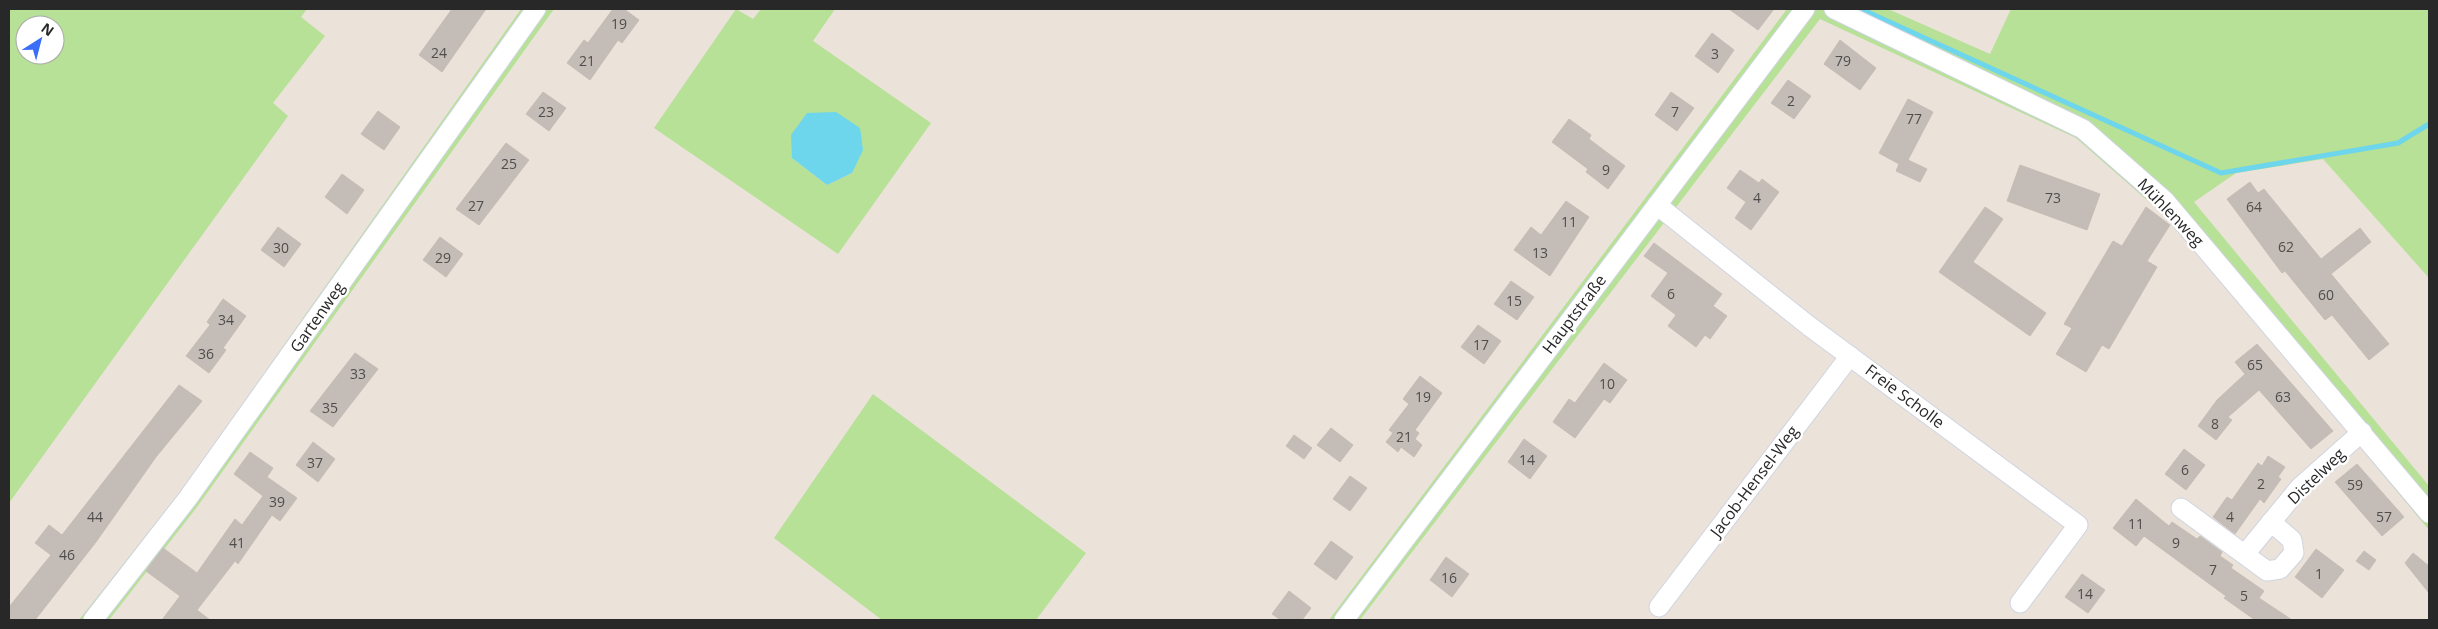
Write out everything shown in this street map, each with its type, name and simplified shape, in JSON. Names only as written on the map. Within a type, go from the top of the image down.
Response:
[{"type":"street","name":"Gartenweg","points":[[93,620],[188,498],[536,9]]},
{"type":"street","name":"Hauptstraße","points":[[1344,620],[1805,9]]},
{"type":"street","name":"Mühlenweg","points":[[1834,9],[2083,129],[2165,201],[2429,513]]},
{"type":"street","name":"Freie Scholle","points":[[1656,205],[1850,356],[2078,525],[2020,603]]},
{"type":"street","name":"Jacob-Hensel-Weg","points":[[1659,606],[1850,356]]},
{"type":"street","name":"Distelweg","points":[[2245,554],[2300,487],[2362,432]]},
{"type":"street","points":[[2181,508],[2267,571],[2280,570],[2294,552],[2292,540],[2271,522]]},
{"type":"green space","points":[[9,9],[307,9],[301,17],[325,36],[273,103],[288,116],[9,503]]},
{"type":"green space","points":[[521,9],[554,9],[197,507],[109,620],[79,620],[181,491]]},
{"type":"green space","points":[[736,9],[753,19],[761,9],[835,9],[813,41],[931,123],[838,254],[654,128]],"holes":[[[792,158],[852,173],[827,185]]]},
{"type":"green space","points":[[1787,9],[1888,9],[1990,54],[2011,9],[2429,9],[2429,278],[2323,159],[2236,173],[2194,202],[2429,486],[2429,530],[2173,223],[2076,138],[1820,19],[1360,620],[1329,620]]},
{"type":"green space","points":[[873,394],[1086,553],[1036,620],[882,620],[774,538]]},
{"type":"water","points":[[836,112],[860,128],[863,150],[852,173],[827,185],[792,158],[791,135],[807,113]]},
{"type":"building","points":[[452,9],[486,9],[442,72],[419,55]]},
{"type":"building","points":[[613,9],[624,9],[639,20],[622,43],[618,40],[590,80],[567,63],[584,40],[588,43]]},
{"type":"building","points":[[1729,9],[1774,9],[1758,30]]},
{"type":"building","points":[[1712,33],[1734,50],[1718,73],[1695,56]]},
{"type":"building","points":[[1840,40],[1876,68],[1860,90],[1824,64]]},
{"type":"building","points":[[1788,80],[1811,96],[1794,119],[1771,103]]},
{"type":"building","points":[[543,92],[566,108],[549,131],[526,114]]},
{"type":"building","points":[[1671,92],[1694,108],[1677,131],[1655,115]]},
{"type":"building","points":[[1908,99],[1933,112],[1908,160],[1927,169],[1920,182],[1896,171],[1899,164],[1879,153]]},
{"type":"building","points":[[378,111],[400,127],[384,150],[361,134]]},
{"type":"building","points":[[1569,119],[1591,135],[1589,139],[1625,166],[1608,189],[1586,172],[1588,169],[1552,142]]},
{"type":"building","points":[[506,143],[529,160],[479,225],[456,209]]},
{"type":"building","points":[[2020,165],[2100,194],[2087,230],[2007,201]]},
{"type":"building","points":[[1740,170],[1759,183],[1762,179],[1779,192],[1751,230],[1735,218],[1746,202],[1727,188]]},
{"type":"building","points":[[342,174],[364,190],[347,214],[325,197]]},
{"type":"building","points":[[2250,182],[2258,193],[2264,189],[2321,259],[2360,228],[2371,242],[2331,274],[2389,344],[2369,360],[2332,315],[2325,320],[2285,271],[2282,273],[2227,199]]},
{"type":"building","points":[[1566,201],[1589,217],[1550,276],[1514,250],[1531,227],[1541,235]]},
{"type":"building","points":[[1985,207],[2003,219],[1973,262],[2046,313],[2030,336],[1939,272]]},
{"type":"building","points":[[2146,207],[2170,225],[2147,261],[2157,267],[2109,349],[2102,345],[2086,372],[2056,354],[2072,328],[2064,324],[2113,241],[2122,246]]},
{"type":"building","points":[[278,227],[301,244],[284,267],[261,250]]},
{"type":"building","points":[[440,237],[463,254],[446,277],[423,260]]},
{"type":"building","points":[[1654,243],[1722,294],[1713,306],[1727,316],[1710,339],[1705,335],[1696,347],[1668,326],[1676,315],[1651,296],[1668,273],[1644,256]]},
{"type":"building","points":[[1511,281],[1534,297],[1517,320],[1494,304]]},
{"type":"building","points":[[223,299],[246,316],[223,348],[226,350],[209,373],[186,356],[210,325],[207,322]]},
{"type":"building","points":[[1478,325],[1501,341],[1484,364],[1461,347]]},
{"type":"building","points":[[2257,344],[2333,431],[2311,449],[2259,390],[2228,417],[2232,420],[2216,440],[2198,426],[2217,400],[2245,374],[2235,362]]},
{"type":"building","points":[[355,353],[378,369],[333,427],[310,411]]},
{"type":"building","points":[[1604,363],[1627,380],[1610,403],[1604,399],[1575,438],[1553,422],[1569,399],[1575,403]]},
{"type":"building","points":[[1420,376],[1442,393],[1415,430],[1419,433],[1415,439],[1422,445],[1414,457],[1401,447],[1398,452],[1386,442],[1393,433],[1389,430],[1409,404],[1403,399]]},
{"type":"building","points":[[179,385],[202,401],[156,457],[96,542],[35,620],[9,620],[9,607],[51,555],[35,543],[49,525],[62,535]]},
{"type":"building","points":[[1331,428],[1353,445],[1340,462],[1317,445]]},
{"type":"building","points":[[1294,435],[1312,448],[1304,459],[1286,446]]},
{"type":"building","points":[[1524,439],[1547,456],[1530,479],[1508,462]]},
{"type":"building","points":[[313,442],[335,459],[318,482],[296,465]]},
{"type":"building","points":[[2184,449],[2205,465],[2186,490],[2165,474]]},
{"type":"building","points":[[250,452],[273,468],[267,477],[297,498],[280,521],[272,515],[238,564],[235,561],[197,610],[210,620],[162,620],[180,596],[146,571],[163,548],[197,573],[235,519],[242,525],[263,496],[234,474]]},
{"type":"building","points":[[2268,456],[2285,467],[2278,477],[2281,479],[2264,503],[2260,499],[2235,534],[2213,517],[2227,497],[2232,500],[2258,463],[2262,466]]},
{"type":"building","points":[[2357,464],[2404,517],[2382,536],[2335,482]]},
{"type":"building","points":[[1350,476],[1367,488],[1350,511],[1333,499]]},
{"type":"building","points":[[2136,499],[2169,526],[2172,522],[2197,539],[2200,536],[2222,552],[2220,556],[2233,565],[2231,568],[2264,591],[2259,598],[2292,620],[2255,620],[2224,598],[2226,596],[2144,536],[2136,546],[2113,528]]},
{"type":"building","points":[[1331,541],[1353,557],[1336,580],[1314,564]]},
{"type":"building","points":[[2316,549],[2344,570],[2322,598],[2295,577]]},
{"type":"building","points":[[2364,551],[2376,560],[2369,570],[2356,561]]},
{"type":"building","points":[[2413,553],[2429,566],[2429,593],[2405,563]]},
{"type":"building","points":[[1446,557],[1469,574],[1452,597],[1430,580]]},
{"type":"building","points":[[2082,574],[2105,590],[2088,613],[2065,597]]},
{"type":"building","points":[[1289,591],[1311,608],[1302,620],[1281,620],[1272,614]]},
{"type":"waterway","points":[[1861,9],[2221,173],[2398,143],[2429,124]]}]
